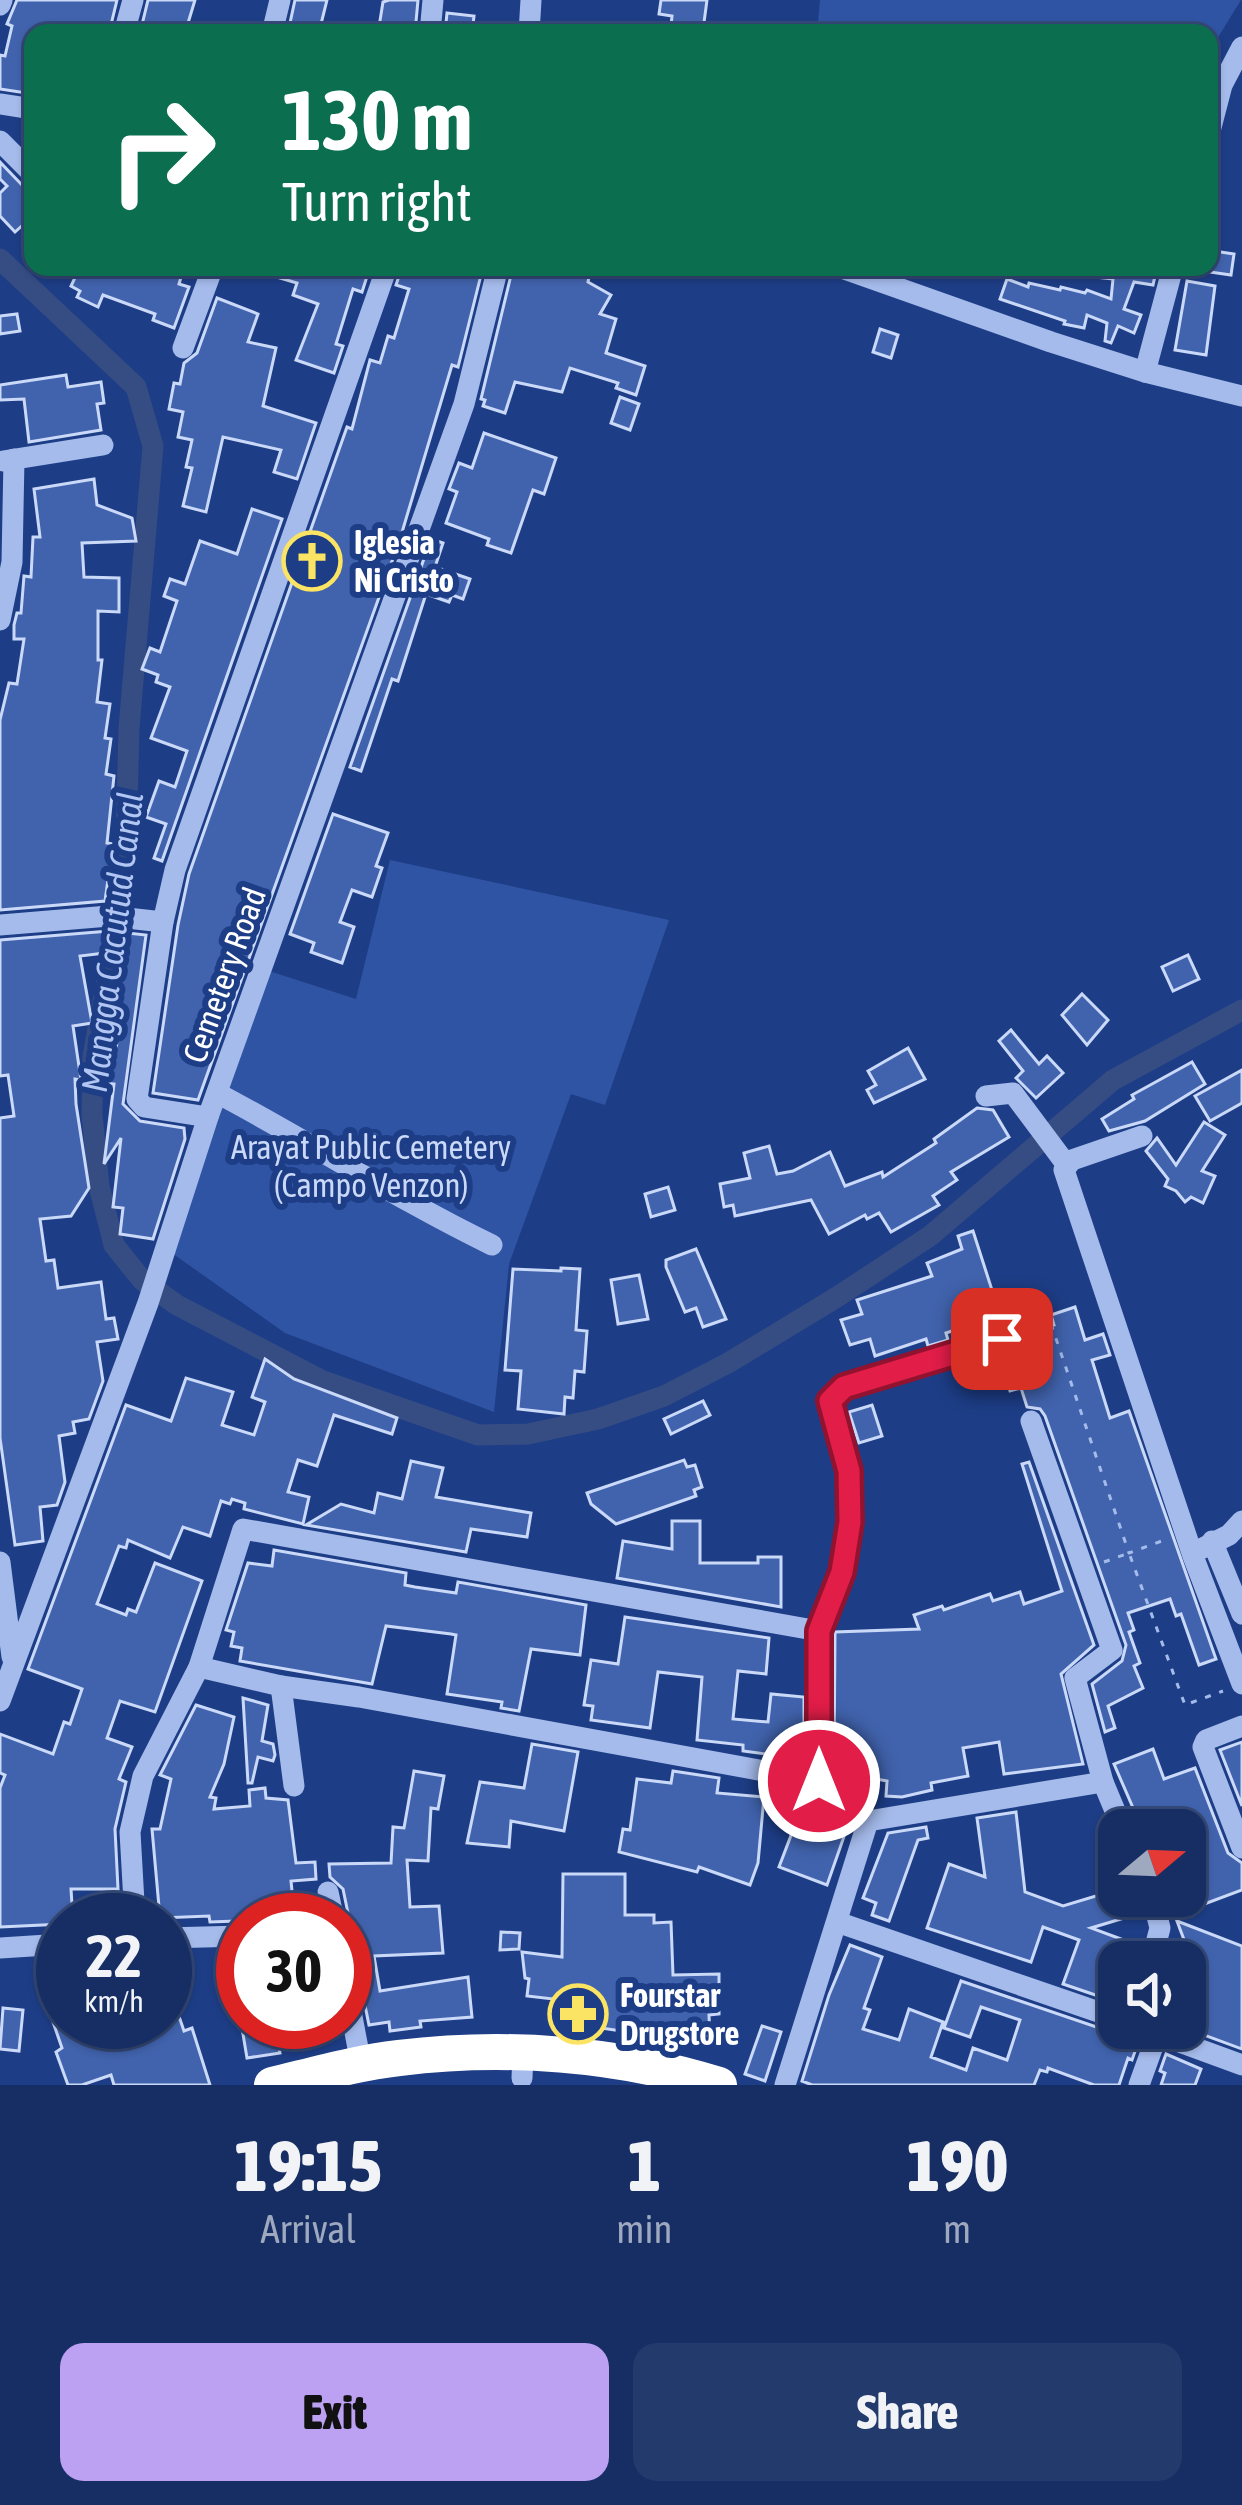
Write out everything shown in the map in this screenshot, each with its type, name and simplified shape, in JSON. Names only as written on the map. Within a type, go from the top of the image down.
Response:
[{"type":"highway","points":[[272,2085],[361,2065],[415,2071],[611,2059],[655,2076],[719,2085]]},
{"type":"street","points":[[1218,100],[1242,47]]},
{"type":"street","points":[[0,141],[24,165]]},
{"type":"street","points":[[183,348],[210,276]]},
{"type":"street","points":[[208,1117],[144,1107],[137,1100],[163,922],[175,870],[384,276]]},
{"type":"street","name":"Cemetery Road","points":[[0,1702],[163,1262],[208,1117],[464,404],[495,276]]},
{"type":"street","points":[[865,276],[1144,372],[1242,396]]},
{"type":"street","points":[[1144,372],[1171,276]]},
{"type":"street","points":[[0,620],[12,562],[7,460],[103,446]]},
{"type":"street","points":[[0,925],[109,916],[163,922]]},
{"type":"street","points":[[217,1093],[328,1152],[410,1205],[492,1245]]},
{"type":"street","points":[[986,1096],[1013,1093],[1063,1160],[1193,1556],[1242,1684]]},
{"type":"street","points":[[1063,1160],[1142,1136]]},
{"type":"street","points":[[819,1781],[819,1631],[842,1572],[850,1522],[849,1471],[830,1401],[844,1387],[1002,1339]]},
{"type":"street","points":[[1031,1421],[1112,1650],[1075,1678],[1102,1782],[1114,1809]]},
{"type":"street","points":[[1193,1556],[1211,1541],[1241,1528]]},
{"type":"street","points":[[133,1893],[130,1832],[143,1776],[199,1667],[243,1529],[819,1631]]},
{"type":"street","points":[[1211,1541],[1242,1614]]},
{"type":"street","points":[[0,1562],[13,1664]]},
{"type":"street","points":[[199,1667],[281,1686],[359,1696],[819,1781],[868,1821],[1102,1782]]},
{"type":"street","points":[[281,1686],[294,1786]]},
{"type":"street","points":[[1242,1726],[1206,1740],[1203,1747],[1242,1848]]},
{"type":"street","points":[[785,2085],[868,1821]]},
{"type":"street","points":[[837,1922],[1098,2012]]},
{"type":"street","points":[[0,1948],[36,1946]]},
{"type":"street","points":[[358,2049],[361,2065]]},
{"type":"street","points":[[1139,2085],[1146,2049]]},
{"type":"street","points":[[1198,2049],[1242,2065]]},
{"type":"path","points":[[1051,1324],[1185,1705],[1242,1684]]},
{"type":"path","points":[[1083,1569],[1186,1533]]},
{"type":"green space","points":[[820,0],[1241,0],[1218,37],[1218,24],[818,24]]},
{"type":"green space","name":"Arayat Public Cemetery (Campo Venzon)","points":[[390,860],[669,920],[605,1105],[571,1094],[509,1264],[494,1412],[285,1333],[169,1251],[266,970],[356,999]]},
{"type":"building","points":[[17,0],[117,0],[111,24],[24,24],[24,93],[0,89],[0,55],[5,56],[12,26],[7,24]]},
{"type":"building","points":[[148,0],[195,0],[188,24],[142,24]]},
{"type":"building","points":[[295,0],[327,0],[321,24],[290,23]]},
{"type":"building","points":[[418,0],[416,24],[379,24],[383,2]]},
{"type":"building","points":[[661,0],[707,0],[704,24],[671,24],[672,16],[659,14]]},
{"type":"building","points":[[447,13],[474,16],[473,24],[446,24]]},
{"type":"building","points":[[0,162],[24,186],[24,224],[15,232],[0,216],[0,193],[7,186],[0,179]]},
{"type":"building","points":[[1218,252],[1234,254],[1231,275],[1218,273]]},
{"type":"building","points":[[76,276],[181,276],[179,284],[189,287],[174,328],[153,320],[155,314],[103,295],[98,307],[77,297],[80,291],[71,286]]},
{"type":"building","points":[[273,276],[367,276],[362,292],[353,289],[336,344],[343,346],[334,373],[296,360],[318,304],[293,295],[297,283]]},
{"type":"building","points":[[399,276],[481,276],[458,367],[452,365],[400,539],[198,1100],[153,1093],[189,874],[347,427],[352,429],[370,360],[380,363],[388,336],[394,338],[409,289],[396,285]]},
{"type":"building","points":[[511,276],[589,276],[588,282],[611,295],[600,314],[616,319],[606,353],[645,366],[636,395],[616,388],[618,383],[570,368],[562,392],[515,382],[505,413],[483,406]]},
{"type":"building","points":[[1155,276],[1153,285],[1134,282],[1124,309],[1141,315],[1134,333],[1118,326],[1111,343],[1105,341],[1107,323],[1087,315],[1084,328],[1000,299],[1007,279],[1028,287],[1029,283],[1087,290],[1111,299],[1113,279],[1094,277]]},
{"type":"building","points":[[1187,281],[1215,286],[1206,355],[1175,350]]},
{"type":"building","points":[[217,298],[258,314],[248,342],[276,348],[263,406],[316,423],[297,479],[274,472],[281,450],[223,437],[206,512],[183,506],[192,468],[186,467],[192,440],[178,437],[183,412],[169,409],[174,383],[180,384],[184,363],[197,353]]},
{"type":"building","points":[[17,314],[20,331],[0,334],[0,316]]},
{"type":"building","points":[[880,329],[898,335],[891,358],[873,352]]},
{"type":"building","points":[[66,375],[68,387],[101,382],[104,403],[97,404],[101,430],[29,442],[24,399],[0,400],[0,385]]},
{"type":"building","points":[[620,397],[639,404],[630,430],[611,423]]},
{"type":"building","points":[[484,433],[556,458],[544,494],[533,490],[511,553],[446,523],[457,492],[449,489],[459,463],[472,468]]},
{"type":"building","points":[[94,479],[97,505],[132,518],[136,541],[82,543],[84,577],[119,578],[119,612],[98,611],[98,660],[102,660],[97,702],[110,704],[106,774],[114,776],[107,843],[113,844],[105,901],[0,910],[0,720],[9,683],[17,684],[24,639],[14,639],[14,625],[21,613],[24,576],[31,577],[33,537],[40,537],[34,489]]},
{"type":"building","points":[[252,509],[282,519],[162,861],[154,858],[166,824],[146,817],[159,781],[175,787],[187,751],[151,738],[170,687],[156,682],[158,675],[142,669],[150,648],[160,652],[177,601],[164,596],[170,579],[185,584],[200,541],[237,554]]},
{"type":"building","points":[[431,539],[443,543],[435,567],[470,579],[463,599],[452,595],[449,602],[426,594],[398,681],[392,679],[361,771],[350,767]]},
{"type":"building","points":[[333,814],[388,833],[376,866],[382,868],[372,897],[352,890],[340,922],[354,927],[342,963],[311,952],[314,943],[290,934]]},
{"type":"building","points":[[109,931],[146,935],[123,1104],[140,1121],[184,1128],[185,1139],[153,1239],[120,1234],[123,1208],[113,1207],[121,1138],[104,1164],[114,1084],[105,1083],[108,1064],[114,1065],[118,1034],[113,1033],[113,1020],[121,951],[80,956],[92,1023],[73,1026],[81,1080],[75,1079],[89,1188],[71,1216],[40,1219],[46,1261],[54,1260],[58,1288],[101,1282],[106,1319],[114,1318],[118,1339],[97,1342],[103,1381],[89,1419],[73,1422],[75,1433],[59,1436],[65,1482],[57,1505],[40,1507],[43,1541],[15,1545],[0,1438],[0,1118],[14,1116],[8,1075],[0,1076],[0,940]]},
{"type":"building","points":[[1188,955],[1199,979],[1173,991],[1162,967]]},
{"type":"building","points":[[1082,994],[1108,1020],[1087,1045],[1062,1015]]},
{"type":"building","points":[[1011,1030],[1039,1064],[1047,1056],[1063,1073],[1036,1098],[1016,1078],[1023,1071],[999,1041]]},
{"type":"building","points":[[908,1048],[925,1079],[874,1103],[867,1090],[876,1085],[868,1071]]},
{"type":"building","points":[[1192,1062],[1205,1084],[1145,1121],[1109,1131],[1102,1119],[1134,1099],[1132,1095]]},
{"type":"building","points":[[1242,1070],[1242,1103],[1210,1121],[1195,1096]]},
{"type":"building","points":[[977,1108],[993,1110],[1009,1137],[951,1172],[957,1180],[933,1196],[939,1205],[891,1232],[879,1213],[829,1234],[811,1200],[735,1216],[733,1205],[724,1207],[720,1184],[750,1178],[744,1153],[769,1146],[777,1174],[830,1152],[845,1186],[882,1172],[883,1177],[936,1143],[934,1139]]},
{"type":"building","points":[[1204,1122],[1225,1135],[1202,1171],[1215,1176],[1203,1203],[1191,1197],[1185,1202],[1165,1186],[1168,1179],[1146,1151],[1157,1138],[1176,1165]]},
{"type":"building","points":[[668,1187],[675,1210],[651,1217],[645,1194]]},
{"type":"building","points":[[973,1231],[1000,1315],[946,1333],[948,1340],[928,1346],[926,1339],[875,1356],[870,1339],[850,1345],[841,1320],[862,1314],[857,1300],[932,1276],[927,1263],[962,1249],[958,1236]]},
{"type":"building","points":[[696,1249],[726,1319],[703,1327],[696,1308],[685,1312],[666,1267],[666,1260]]},
{"type":"building","points":[[513,1269],[580,1269],[576,1330],[587,1331],[584,1372],[575,1371],[573,1398],[565,1397],[564,1414],[518,1409],[521,1371],[505,1370]]},
{"type":"building","points":[[639,1275],[648,1319],[618,1324],[611,1280]]},
{"type":"building","points":[[1075,1307],[1085,1340],[1103,1334],[1110,1355],[1092,1360],[1110,1418],[1129,1411],[1216,1659],[1199,1665],[1181,1614],[1176,1616],[1170,1599],[1128,1613],[1140,1663],[1134,1666],[1143,1688],[1108,1706],[1115,1728],[1105,1732],[1092,1684],[1122,1661],[1126,1645],[1045,1416],[1040,1409],[1027,1407],[1021,1388],[1010,1391],[1003,1368],[1035,1351],[1029,1333],[1054,1325],[1051,1315]]},
{"type":"building","points":[[265,1359],[294,1379],[397,1418],[392,1434],[334,1415],[317,1466],[298,1460],[288,1492],[309,1497],[303,1524],[244,1509],[245,1503],[232,1499],[230,1504],[221,1501],[210,1536],[183,1527],[170,1558],[128,1540],[126,1548],[119,1546],[97,1604],[126,1615],[128,1609],[136,1612],[155,1563],[202,1581],[155,1712],[120,1701],[107,1738],[132,1747],[119,1779],[126,1782],[115,1829],[118,1889],[36,1893],[36,1925],[0,1927],[0,1788],[5,1775],[0,1773],[0,1734],[53,1754],[64,1722],[70,1724],[82,1689],[28,1669],[126,1405],[171,1421],[186,1378],[233,1392],[222,1425],[254,1435],[265,1402],[252,1397]]},
{"type":"building","points":[[703,1401],[710,1415],[671,1434],[664,1419]]},
{"type":"building","points":[[872,1405],[882,1436],[859,1443],[849,1412]]},
{"type":"building","points":[[684,1460],[687,1467],[695,1465],[702,1487],[694,1490],[696,1496],[616,1524],[591,1504],[587,1493]]},
{"type":"building","points":[[411,1461],[443,1468],[436,1497],[531,1513],[527,1537],[471,1529],[466,1552],[306,1525],[341,1504],[374,1513],[378,1493],[402,1499]]},
{"type":"building","points":[[1029,1462],[1094,1645],[1061,1674],[1083,1764],[1004,1774],[999,1742],[963,1748],[968,1776],[931,1783],[932,1790],[902,1797],[886,1796],[887,1781],[834,1771],[835,1632],[919,1629],[914,1615],[942,1606],[944,1610],[990,1594],[993,1601],[1020,1592],[1024,1604],[1062,1591],[1022,1464]]},
{"type":"building","points":[[672,1521],[700,1521],[700,1563],[758,1563],[758,1557],[781,1557],[781,1607],[617,1578],[623,1541],[672,1549]]},
{"type":"building","points":[[274,1550],[406,1573],[405,1585],[415,1587],[456,1593],[458,1582],[586,1605],[580,1655],[531,1649],[519,1711],[501,1708],[502,1702],[447,1694],[456,1635],[451,1634],[386,1626],[372,1684],[240,1661],[242,1648],[231,1646],[234,1632],[226,1630],[248,1563],[272,1566]]},
{"type":"building","points":[[625,1617],[769,1638],[766,1674],[738,1671],[733,1719],[768,1722],[771,1694],[804,1697],[804,1759],[697,1740],[702,1677],[658,1672],[650,1728],[591,1720],[593,1706],[584,1705],[591,1660],[618,1664]]},
{"type":"building","points":[[243,1698],[268,1705],[262,1741],[273,1744],[275,1755],[273,1761],[258,1757],[252,1783],[248,1783]]},
{"type":"building","points":[[196,1705],[234,1717],[224,1764],[210,1797],[216,1798],[214,1809],[250,1806],[249,1790],[265,1788],[266,1798],[288,1800],[296,1863],[315,1862],[316,1879],[291,1881],[292,1893],[216,1893],[216,1922],[210,1922],[209,1916],[192,1917],[192,1893],[158,1893],[152,1829],[160,1829],[171,1779],[160,1775]]},
{"type":"building","points":[[1242,1742],[1242,1806],[1220,1750]]},
{"type":"building","points":[[532,1744],[578,1752],[564,1831],[511,1821],[509,1847],[467,1843],[480,1782],[524,1788]]},
{"type":"building","points":[[1153,1749],[1164,1779],[1195,1768],[1228,1853],[1242,1863],[1242,1890],[1206,1903],[1206,1809],[1134,1809],[1114,1764]]},
{"type":"building","points":[[414,1771],[444,1776],[438,1809],[431,1808],[428,1861],[407,1860],[410,1907],[439,1906],[443,1953],[374,1956],[380,1991],[468,1977],[472,2017],[420,2021],[421,2027],[390,2031],[389,2022],[372,2025],[372,1893],[344,1893],[330,1877],[329,1864],[391,1863],[393,1827],[404,1828]]},
{"type":"building","points":[[673,1771],[719,1778],[717,1793],[764,1797],[758,1863],[750,1885],[699,1867],[697,1872],[619,1852],[623,1829],[630,1830],[637,1779],[671,1783]]},
{"type":"building","points":[[800,1812],[847,1828],[827,1885],[779,1867]]},
{"type":"building","points":[[1016,1812],[1025,1892],[1063,1906],[1098,1895],[1098,1917],[1128,1917],[1091,1928],[1126,1941],[1098,1941],[1098,1996],[1063,1984],[1079,1940],[1043,1927],[1031,1962],[927,1928],[949,1864],[985,1877],[977,1818]]},
{"type":"building","points":[[926,1827],[928,1838],[918,1840],[889,1921],[872,1915],[876,1903],[863,1898],[888,1833]]},
{"type":"building","points":[[563,1874],[625,1874],[625,1915],[654,1915],[654,1923],[671,1922],[673,1975],[719,1974],[719,2014],[709,2015],[710,2042],[679,2042],[679,2036],[628,2040],[628,2032],[568,2023],[571,2001],[527,1996],[529,1979],[525,1978],[522,1952],[562,1957]]},
{"type":"building","points":[[1177,1921],[1242,1946],[1242,2049],[1206,2036],[1206,1941],[1184,1941]]},
{"type":"building","points":[[501,1932],[520,1933],[519,1949],[500,1950]]},
{"type":"building","points":[[850,1945],[882,1957],[864,2008],[870,2010],[863,2029],[899,2040],[909,2009],[943,2022],[931,2057],[966,2070],[973,2048],[1007,2060],[1020,2020],[981,2007],[970,2037],[944,2028],[961,1981],[1098,2028],[1098,2049],[1136,2049],[1119,2085],[1094,2085],[1048,2068],[1047,2072],[1040,2070],[1034,2085],[812,2085],[802,2081]]},
{"type":"building","points":[[3,2008],[23,2010],[19,2051],[0,2049]]},
{"type":"building","points":[[762,2026],[781,2032],[765,2081],[745,2074]]},
{"type":"building","points":[[192,2028],[210,2085],[114,2085],[111,2075],[68,2085],[56,2052],[192,2049]]},
{"type":"building","points":[[246,2049],[279,2049],[280,2053],[247,2058]]},
{"type":"building","points":[[1166,2054],[1201,2069],[1195,2085],[1161,2085]]},
{"type":"waterway","name":"Mangga Cacutud Canal","points":[[0,259],[136,387],[153,446],[129,728],[125,883],[93,1056],[92,1115],[99,1186],[114,1245],[142,1280],[177,1305],[323,1381],[478,1435],[528,1434],[598,1419],[664,1396],[837,1297],[930,1236],[1113,1080],[1242,1010]]},
{"type":"place","name":"Iglesia Ni Cristo","points":[[312,561]]},
{"type":"place","name":"Fourstar Drugstore","points":[[578,2014]]},
{"type":"route","points":[[819,1781],[819,1631],[842,1572],[850,1522],[849,1471],[830,1401],[844,1387],[1002,1339]]}]
